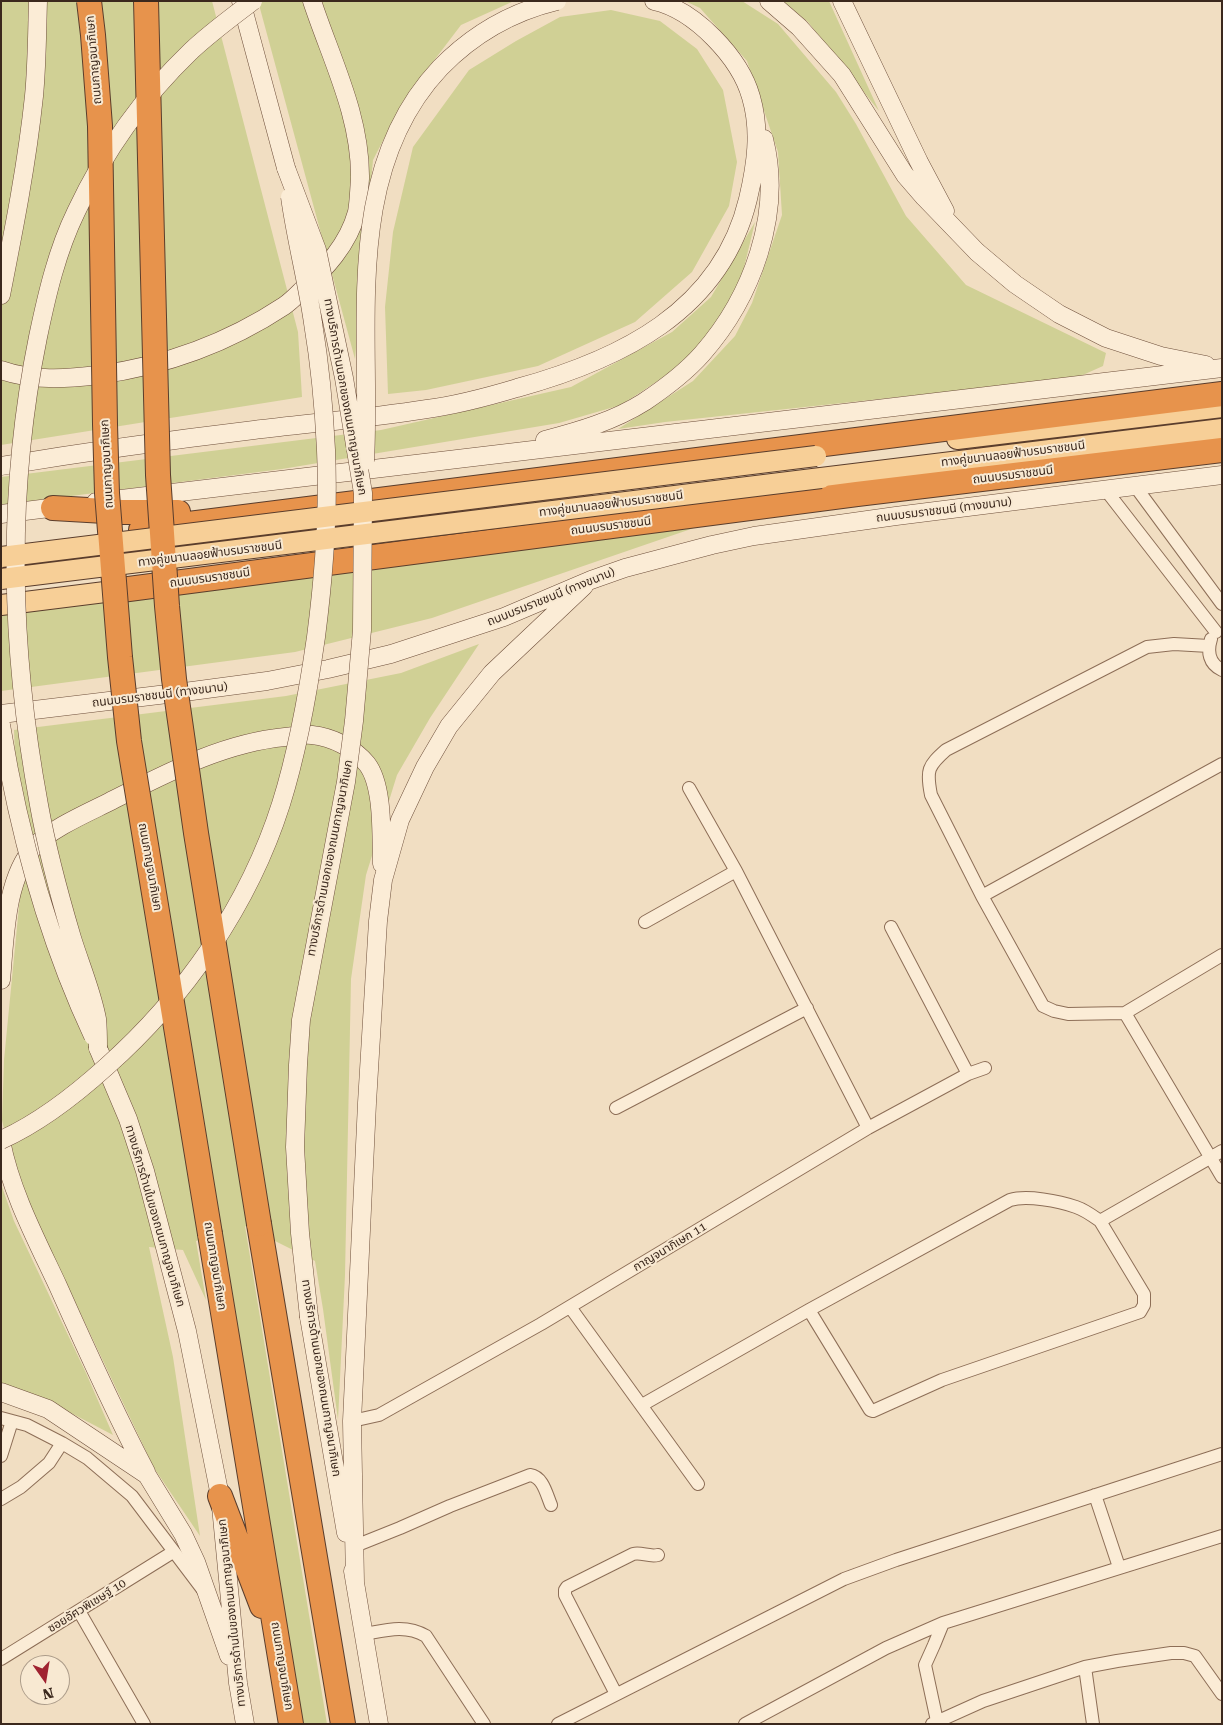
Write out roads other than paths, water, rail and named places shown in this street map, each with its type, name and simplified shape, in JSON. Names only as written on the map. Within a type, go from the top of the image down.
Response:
[{"type":"highway","name":"ถนนกาญจนาภิเษก","points":[[89,1],[100,126],[104,424],[107,493],[120,657],[129,741],[291,1724]]},
{"type":"highway","points":[[146,1],[158,475],[174,679],[258,1224],[343,1724]]},
{"type":"highway","points":[[117,533],[1222,394]]},
{"type":"highway","name":"ถนนบรมราชชนนี","points":[[121,590],[857,494],[1222,450]]},
{"type":"highway","points":[[53,508],[122,512],[270,513]]},
{"type":"highway","points":[[220,1496],[280,1652]]},
{"type":"main road","points":[[1,296],[29,138],[37,49],[38,1]]},
{"type":"main road","name":"ทางบริการด้านนอกของถนนกาญจนาภิเษก","points":[[241,1],[286,168],[317,250],[344,378],[364,493],[362,630],[354,721],[346,782],[303,1010],[298,1065],[295,1147],[300,1233],[309,1317],[379,1724]]},
{"type":"main road","points":[[98,1048],[97,1020],[92,997],[64,908],[39,807],[21,682],[16,624],[15,549],[17,493],[32,366],[46,300],[58,256],[75,213],[94,176],[131,119],[162,80],[193,50],[253,1]]},
{"type":"main road","points":[[1,370],[15,375],[43,378],[77,378],[131,370],[172,360],[246,329],[286,305],[334,258],[348,236],[357,212],[360,166],[350,108],[312,1]]},
{"type":"main road","points":[[364,493],[367,432],[365,298],[367,259],[372,219],[385,164],[411,105],[431,78],[457,51],[480,33],[509,18],[538,6],[557,1]]},
{"type":"main road","points":[[769,1],[799,27],[842,75],[905,175],[924,197],[977,252],[1015,284],[1059,314],[1106,338],[1161,356],[1221,368]]},
{"type":"main road","points":[[842,1],[919,162],[952,224]]},
{"type":"main road","points":[[494,455],[597,425],[642,402],[669,384],[702,354],[725,325],[754,269],[768,212],[769,168],[766,147],[751,96],[738,67],[718,42],[702,27],[683,14],[657,2]]},
{"type":"main road","points":[[1,466],[230,433],[428,409],[486,397],[558,377],[607,356],[648,335],[679,312],[701,291],[717,271],[736,237],[746,207],[756,157],[756,126],[751,96]]},
{"type":"main road","points":[[238,1683],[196,1562],[183,1534],[147,1475],[118,1418],[14,1187],[1,1141],[84,1087],[128,1048],[181,989],[233,912],[265,847],[281,804],[311,674],[324,568],[327,492],[323,398],[313,323],[286,168]]},
{"type":"main road","points":[[1,514],[1221,368]]},
{"type":"main road","name":"ทางคู่ขนานลอยฟ้าบรมราชชนนี","points":[[1,557],[1222,407]]},
{"type":"main road","name":"ทางคู่ขนานลอยฟ้าบรมราชชนนี","points":[[1,579],[1222,429]]},
{"type":"main road","name":"ถนนบรมราชชนนี (ทางขนาน)","points":[[1,714],[267,681],[337,667],[445,638],[504,617],[590,580],[667,556],[754,536],[1222,475]]},
{"type":"main road","points":[[1,548],[117,533]]},
{"type":"main road","points":[[355,1583],[352,1421],[368,1093],[378,921],[383,880],[400,820],[424,767],[449,726],[492,673],[558,613],[590,580]]},
{"type":"main road","name":"ถนนบรมราชชนนี","points":[[1,605],[121,590]]},
{"type":"main road","name":"ทางบริการด้านในของถนนกาญจนาภิเษก","points":[[1,725],[18,808],[50,926],[80,1009],[128,1119],[142,1163],[187,1331],[220,1496],[238,1683],[245,1724]]},
{"type":"main road","points":[[1,980],[6,926],[14,887],[20,867],[34,846],[81,816],[159,777],[208,755],[240,746],[274,738],[310,734],[334,740],[356,753],[368,765],[375,778],[378,795],[383,880]]},
{"type":"main road","points":[[1,1392],[48,1409],[147,1475]]},
{"type":"street","points":[[1135,486],[1222,604]]},
{"type":"street","points":[[1105,489],[1219,630],[1211,638],[1209,654],[1212,662],[1222,670]]},
{"type":"street","points":[[1209,646],[1174,644],[1147,647],[946,750],[933,761],[929,771],[928,783],[931,795],[982,896],[1043,1006],[1068,1014],[1125,1013],[1222,954]]},
{"type":"street","points":[[982,896],[1222,764]]},
{"type":"street","points":[[690,788],[736,871],[868,1128]]},
{"type":"street","points":[[645,922],[736,871]]},
{"type":"street","points":[[892,926],[968,1074]]},
{"type":"street","points":[[616,1108],[807,1008]]},
{"type":"street","points":[[1125,1013],[1209,1158],[1222,1177]]},
{"type":"street","name":"กาญจนาภิเษก 11","points":[[352,1421],[379,1415],[570,1306],[868,1128],[968,1074],[985,1068]]},
{"type":"street","points":[[1100,1221],[1222,1151]]},
{"type":"street","points":[[642,1405],[810,1310],[1010,1200],[1020,1197],[1030,1197],[1076,1207],[1100,1221],[1144,1294],[1144,1305],[1140,1312],[942,1380],[873,1411],[870,1410],[810,1310]]},
{"type":"street","points":[[570,1306],[698,1484]]},
{"type":"street","points":[[1,1456],[7,1420],[27,1426],[87,1458],[132,1496],[207,1596]]},
{"type":"street","points":[[1,1499],[21,1487],[49,1463],[62,1443]]},
{"type":"street","points":[[558,1724],[844,1579],[896,1560],[1222,1454]]},
{"type":"street","points":[[355,1546],[530,1475],[540,1480],[551,1505]]},
{"type":"street","points":[[1095,1495],[1119,1567]]},
{"type":"street","points":[[745,1724],[886,1648],[943,1623],[1222,1536]]},
{"type":"street","name":"ซอยอัศวพิเชษฐ์ 10","points":[[1,1660],[173,1552]]},
{"type":"street","points":[[616,1694],[565,1590],[567,1587],[633,1554],[658,1555]]},
{"type":"street","points":[[79,1611],[144,1724]]},
{"type":"street","points":[[943,1623],[925,1665],[935,1722],[983,1701],[1084,1667],[1171,1653],[1184,1653],[1195,1656],[1222,1694]]},
{"type":"street","points":[[364,1634],[395,1628],[408,1628],[426,1636],[484,1724]]},
{"type":"street","points":[[1084,1667],[1093,1724]]}]
